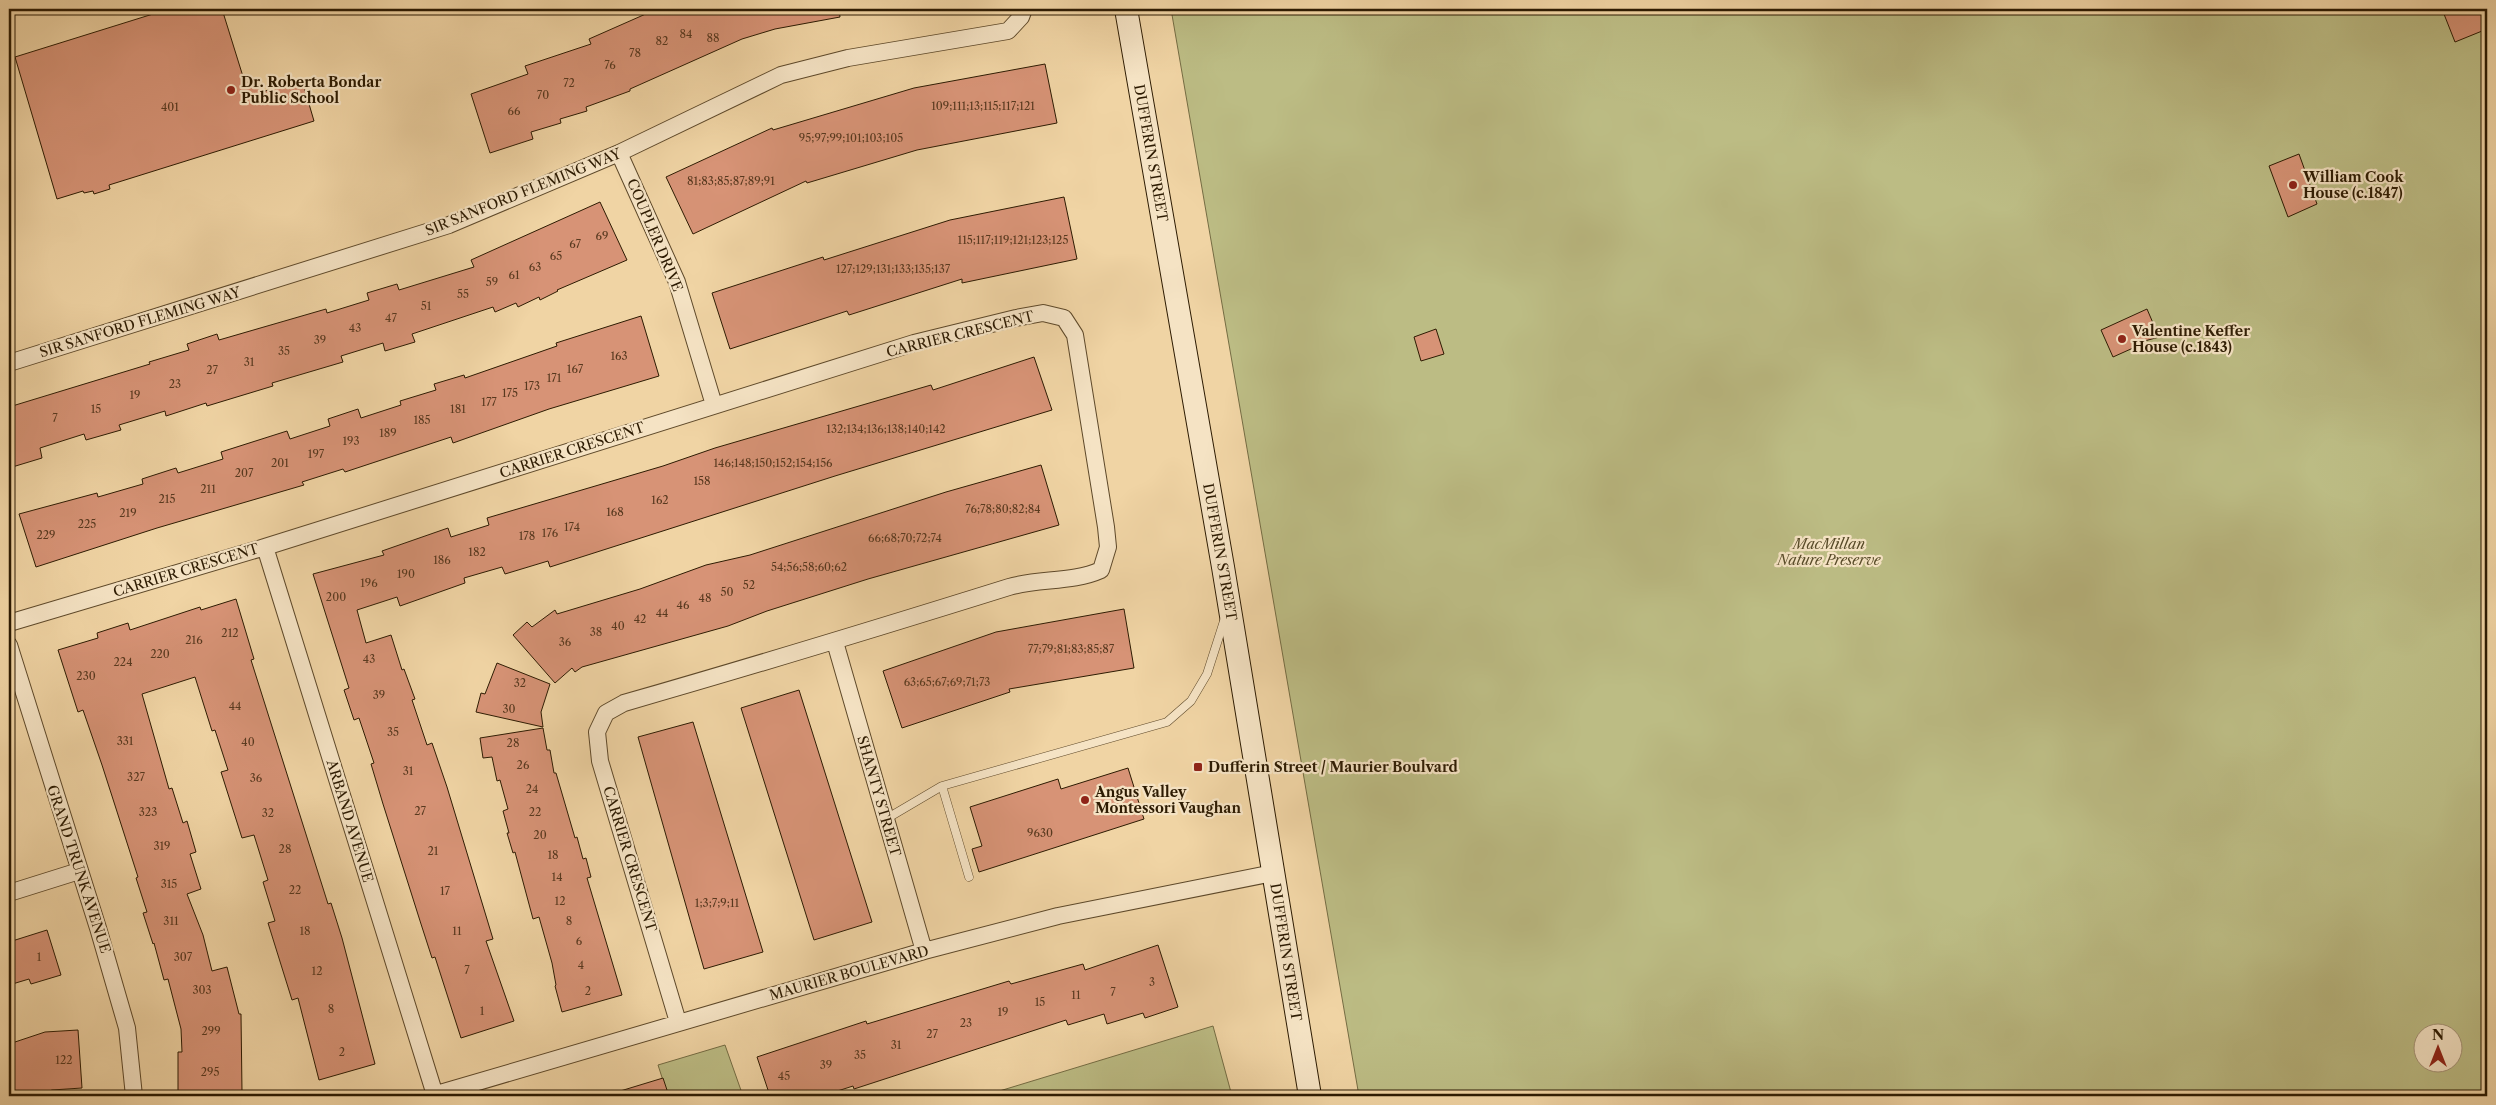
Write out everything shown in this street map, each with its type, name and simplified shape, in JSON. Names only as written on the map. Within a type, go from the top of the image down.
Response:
[{"type":"main road","name":"DUFFERIN STREET","points":[[1126,9],[1229,604],[1310,1096]]},
{"type":"street","name":"SIR SANFORD FLEMING WAY","points":[[9,363],[449,224],[619,153],[782,75],[848,58],[1008,31],[1021,17],[1024,9]]},
{"type":"street","name":"COUPLER DRIVE","points":[[619,153],[677,282],[714,405]]},
{"type":"street","name":"CARRIER CRESCENT","points":[[9,623],[265,547],[914,343],[1042,313],[1064,318],[1075,335],[1108,547],[1101,570],[1085,577],[1021,583],[835,642],[624,703],[606,713],[598,732],[600,761],[678,1022]]},
{"type":"street","name":"ARBAND AVENUE","points":[[265,547],[432,1096]]},
{"type":"street","name":"SHANTY STREET","points":[[835,642],[924,951]]},
{"type":"street","name":"GRAND TRUNK AVENUE","points":[[9,645],[78,871],[98,928],[127,1028],[134,1096]]},
{"type":"street","points":[[9,893],[78,871]]},
{"type":"street","name":"MAURIER BOULEVARD","points":[[432,1096],[924,951],[1058,916],[1273,873]]},
{"type":"lane","points":[[886,819],[942,786],[1167,722],[1191,701],[1207,674],[1229,604]]},
{"type":"lane","points":[[942,786],[969,878]]},
{"type":"green space","name":"MacMillan Nature Preserve","points":[[1171,9],[2487,9],[2487,1096],[1359,1096]]},
{"type":"green space","points":[[1213,1026],[1232,1096],[983,1096]]},
{"type":"green space","points":[[725,1045],[743,1096],[668,1096],[658,1065]]},
{"type":"building","points":[[169,9],[222,9],[245,83],[258,79],[262,92],[302,80],[314,121],[109,185],[110,189],[94,194],[93,191],[84,193],[83,191],[57,199],[15,57]]},
{"type":"building","points":[[657,9],[839,9],[840,17],[775,29],[742,39],[630,89],[630,91],[586,107],[587,111],[560,119],[561,123],[531,132],[533,139],[490,153],[471,94],[528,74],[525,66],[591,44],[589,39]]},
{"type":"building","points":[[2442,9],[2487,9],[2487,29],[2455,42]]},
{"type":"building","points":[[1045,64],[1057,123],[917,150],[807,183],[806,181],[693,234],[666,177],[772,128],[773,130],[914,88]]},
{"type":"building","name":"William Cook House (c.1847)","points":[[2299,154],[2317,204],[2288,217],[2269,166]]},
{"type":"building","points":[[1064,197],[1077,259],[962,283],[962,279],[849,315],[847,311],[730,349],[712,293],[823,257],[824,260],[950,220]]},
{"type":"building","points":[[600,202],[627,260],[557,290],[540,300],[539,297],[518,307],[516,303],[495,312],[493,307],[412,334],[415,342],[385,351],[383,343],[341,356],[343,362],[272,383],[273,386],[207,406],[206,403],[166,416],[165,411],[119,425],[121,430],[86,440],[84,434],[40,448],[42,458],[9,468],[9,407],[150,364],[149,362],[189,350],[187,344],[217,334],[219,340],[326,309],[327,313],[369,300],[367,293],[397,284],[399,290],[474,267],[471,260]]},
{"type":"building","name":"Valentine Keffer House (c.1843)","points":[[2147,309],[2159,337],[2141,342],[2142,344],[2113,357],[2101,330]]},
{"type":"building","points":[[641,316],[659,376],[549,409],[453,443],[451,437],[345,472],[343,469],[302,482],[304,485],[157,528],[36,567],[19,514],[97,493],[98,497],[143,484],[142,479],[176,468],[178,473],[223,459],[221,452],[287,431],[290,439],[330,426],[328,419],[358,409],[361,418],[401,405],[400,401],[436,390],[434,384],[464,375],[465,378],[557,346],[556,343]]},
{"type":"building","points":[[1436,329],[1444,354],[1421,361],[1414,337]]},
{"type":"building","points":[[1034,357],[1052,410],[835,476],[550,567],[548,561],[505,574],[502,567],[464,578],[465,583],[400,606],[397,597],[357,610],[366,643],[391,635],[402,670],[404,669],[415,699],[412,700],[427,745],[432,743],[447,787],[493,939],[486,941],[514,1021],[461,1038],[435,957],[432,958],[421,924],[383,804],[371,764],[374,763],[359,718],[354,720],[344,690],[349,688],[313,574],[384,555],[382,551],[448,528],[451,537],[489,525],[487,518],[663,466],[715,448],[931,385],[933,390]]},
{"type":"building","points":[[1041,465],[1059,525],[868,579],[767,611],[728,626],[582,667],[575,672],[572,668],[555,683],[513,635],[527,622],[532,627],[555,610],[557,614],[640,589],[706,565],[750,555],[946,492]]},
{"type":"building","points":[[236,599],[254,659],[251,660],[328,904],[331,903],[342,938],[375,1064],[319,1080],[298,998],[292,1000],[268,923],[275,921],[263,882],[268,880],[254,835],[242,838],[221,772],[228,770],[215,730],[212,731],[195,677],[142,694],[169,789],[172,788],[183,823],[187,821],[196,852],[190,854],[201,889],[187,894],[203,935],[212,971],[227,967],[239,1014],[241,1014],[242,1092],[178,1093],[178,1052],[182,1052],[181,1029],[168,979],[164,980],[154,943],[143,913],[147,912],[136,878],[138,877],[102,765],[83,710],[78,712],[58,650],[98,638],[97,633],[128,623],[130,630],[200,607],[201,610]]},
{"type":"building","points":[[1124,609],[1134,668],[1009,689],[1010,692],[902,728],[883,671],[996,632]]},
{"type":"building","points":[[497,663],[550,684],[541,712],[543,727],[476,712],[481,693],[485,694]]},
{"type":"building","points":[[799,690],[872,922],[814,940],[741,708]]},
{"type":"building","points":[[693,722],[763,952],[704,969],[638,737]]},
{"type":"building","points":[[543,728],[547,750],[550,750],[554,773],[556,773],[575,838],[577,837],[583,859],[586,858],[591,877],[587,878],[622,995],[562,1012],[555,986],[552,963],[539,917],[533,919],[515,852],[513,853],[507,833],[509,833],[503,811],[508,809],[500,780],[497,781],[492,757],[483,758],[480,738]]},
{"type":"building","points":[[1128,768],[1144,819],[979,872],[972,849],[982,846],[970,807],[1058,779],[1061,789]]},
{"type":"building","points":[[47,930],[61,975],[31,984],[29,979],[9,985],[9,942]]},
{"type":"building","points":[[1158,945],[1178,1007],[1145,1018],[1143,1013],[1107,1024],[1104,1014],[1068,1025],[1066,1020],[854,1089],[853,1086],[822,1096],[770,1096],[757,1057],[866,1021],[867,1024],[1009,981],[1011,984],[1083,964],[1085,970]]},
{"type":"building","points":[[78,1030],[82,1088],[52,1090],[34,1096],[13,1096],[9,1085],[9,1044],[45,1032]]},
{"type":"building","points":[[663,1078],[669,1096],[617,1096],[617,1092]]},
{"type":"place","name":"Dr. Roberta Bondar Public School","points":[[231,90]]},
{"type":"place","name":"William Cook House (c.1847)","points":[[2293,185]]},
{"type":"place","name":"Valentine Keffer House (c.1843)","points":[[2122,339]]},
{"type":"place","name":"Dufferin Street / Maurier Boulvard","points":[[1198,767]]},
{"type":"place","name":"Angus Valley Montessori Vaughan","points":[[1085,800]]}]
